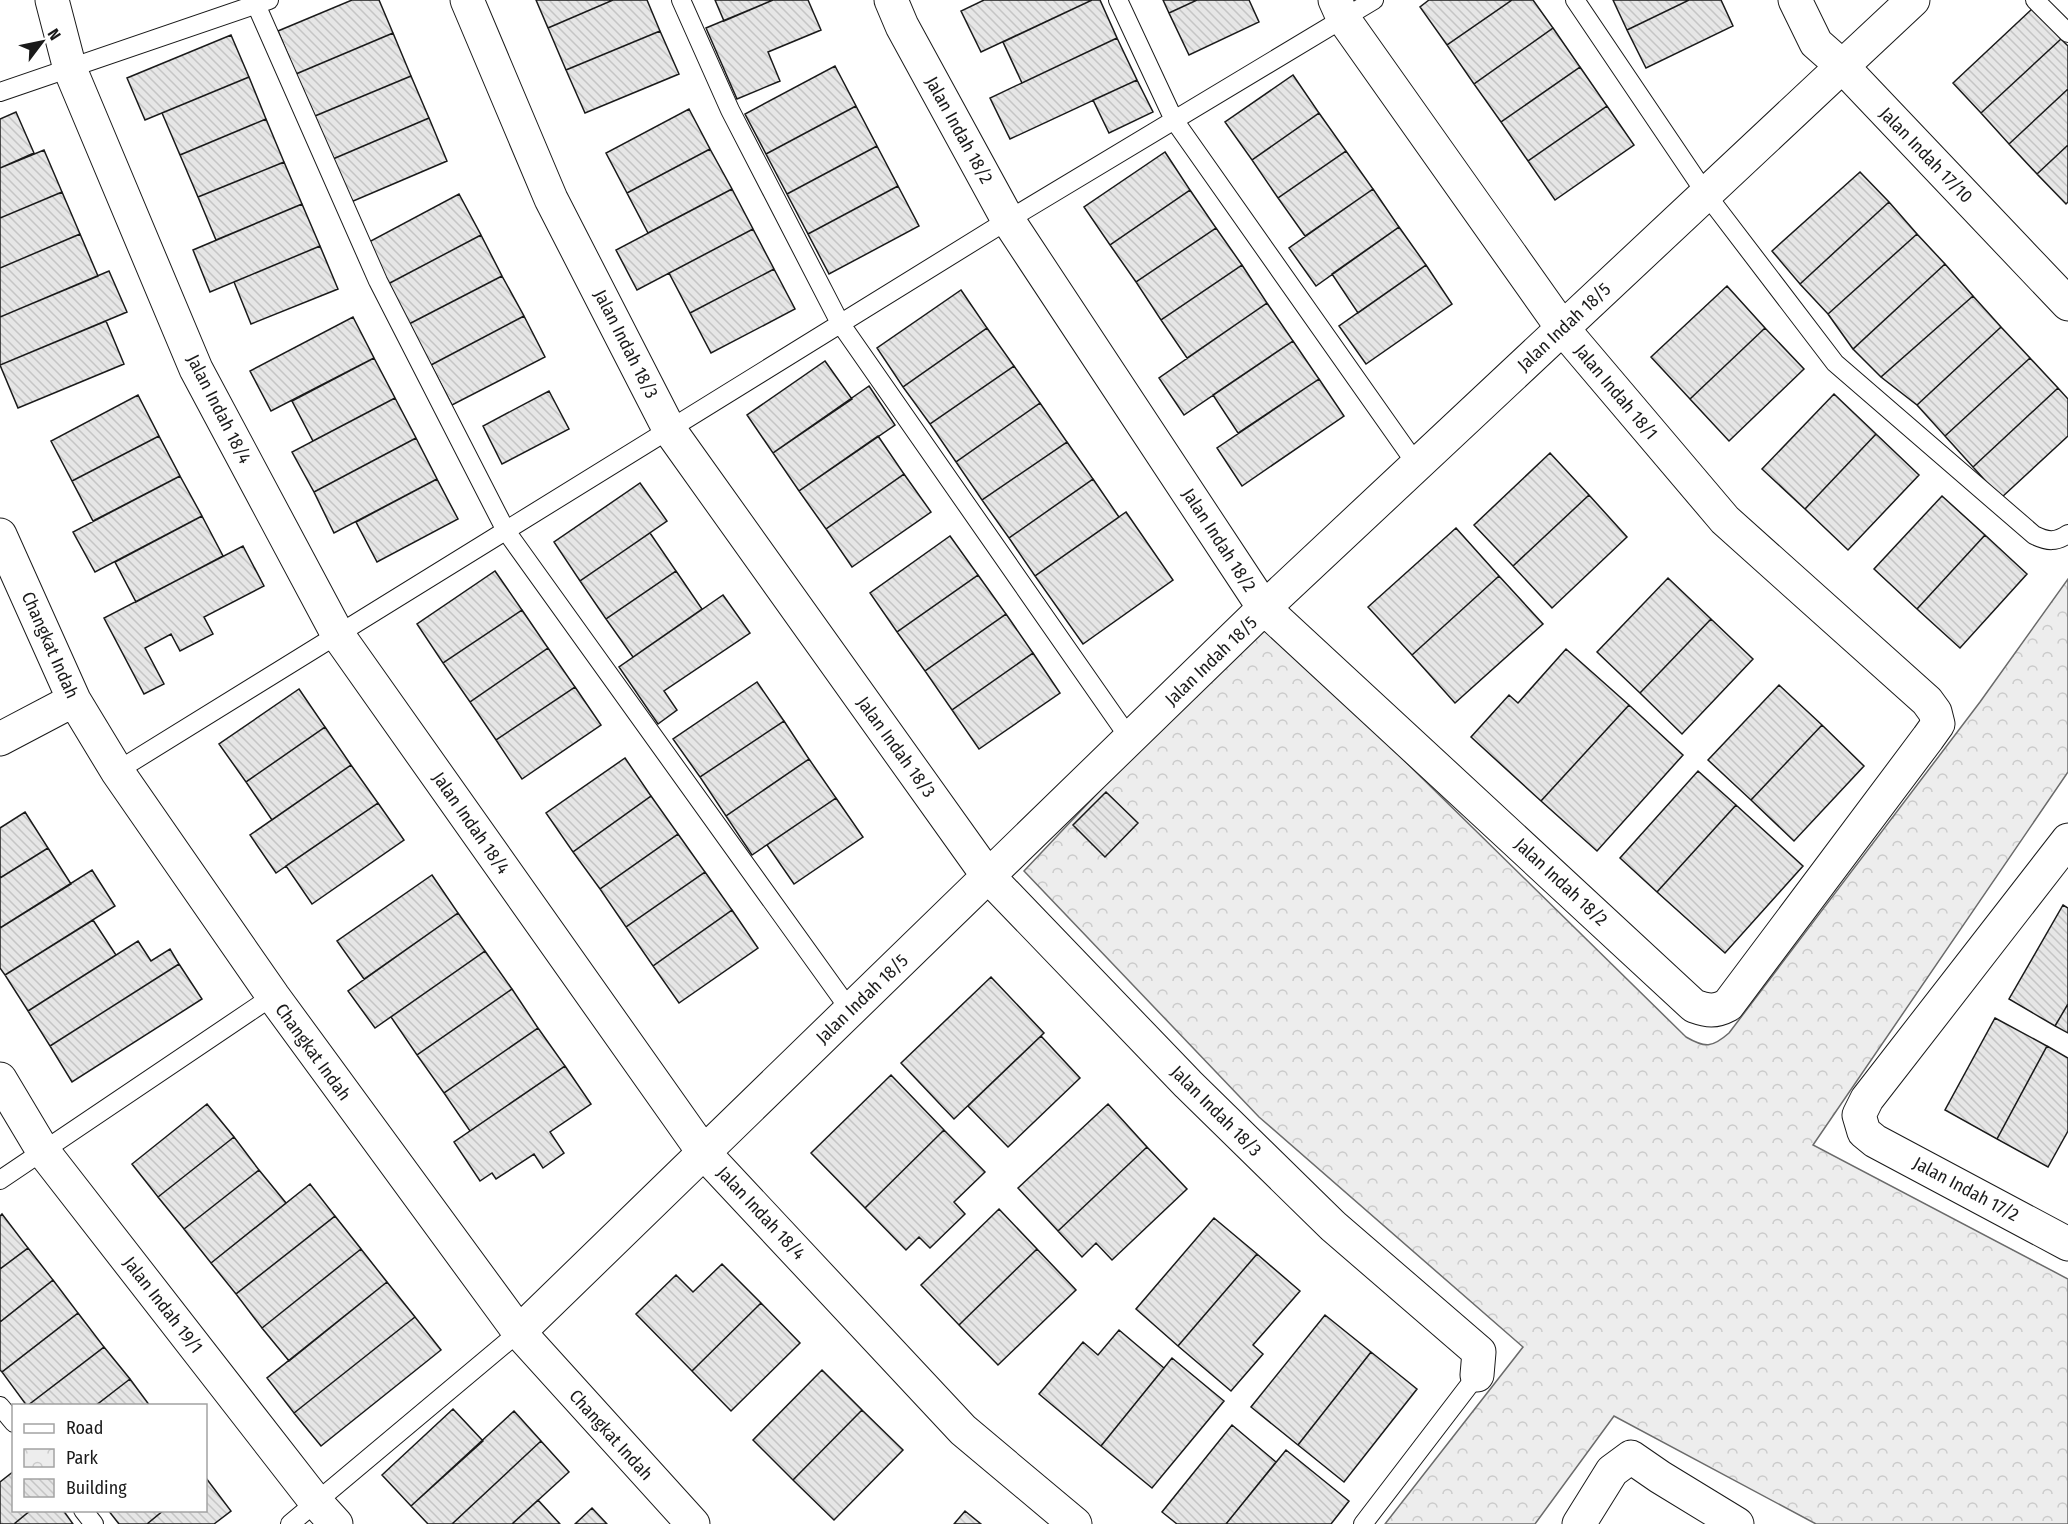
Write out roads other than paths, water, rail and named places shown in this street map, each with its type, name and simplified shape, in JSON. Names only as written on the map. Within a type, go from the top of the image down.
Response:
[{"type":"street","name":"Jalan Indah 18/4","points":[[52,0],[70,69],[196,369],[338,634],[704,1153],[963,1430],[1075,1524]]},
{"type":"street","name":"Jalan Indah 18/3","points":[[467,0],[551,199],[669,429],[988,876],[1188,1084],[1333,1226],[1479,1352],[1477,1375]]},
{"type":"street","name":"Jalan Indah 18/2","points":[[891,0],[902,26],[1008,220],[1264,608],[1694,1006],[1708,1011],[1719,1010],[1728,1005]]},
{"type":"street","name":"Jalan Indah 17/10","points":[[1795,0],[1816,44],[1842,66],[2068,304]]},
{"type":"street","name":"Jalan Indah 18/5","points":[[519,1332],[1264,608],[1913,0]]},
{"type":"street","name":"Jalan Indah 18/1","points":[[1339,9],[1563,329],[1725,520],[1927,701],[1935,712],[1938,724],[1728,1005]]},
{"type":"street","name":"Changkat Indah","points":[[0,535],[74,700],[117,771],[273,996],[519,1332],[693,1524]]},
{"type":"street","points":[[0,739],[74,700]]},
{"type":"street","name":"Jalan Indah 17/2","points":[[2068,840],[1867,1099],[1859,1115],[1864,1132],[1875,1141],[2068,1244]]},
{"type":"street","name":"Jalan Indah 19/1","points":[[0,1080],[43,1151],[326,1513]]},
{"type":"street","points":[[1579,1524],[1612,1472],[1631,1457],[1737,1524]]},
{"type":"lane","points":[[681,0],[730,110],[840,323],[1130,739]]},
{"type":"lane","points":[[1118,0],[1174,120],[1417,465]]},
{"type":"lane","points":[[117,771],[840,323],[1174,120],[1339,9],[1374,0]]},
{"type":"lane","points":[[1575,0],[1706,194],[1835,363],[2034,535],[2046,541],[2059,540],[2068,534]]},
{"type":"lane","points":[[2035,0],[2068,33]]},
{"type":"lane","points":[[0,92],[260,2],[378,281],[506,531],[850,1011]]},
{"type":"lane","points":[[0,1180],[273,996]]},
{"type":"lane","points":[[290,1524],[326,1513],[519,1332]]},
{"type":"lane","points":[[1362,1524],[1477,1375]]},
{"type":"lane","points":[[0,1406],[12,1421]]},
{"type":"lane","points":[[85,1512],[94,1524]]}]
